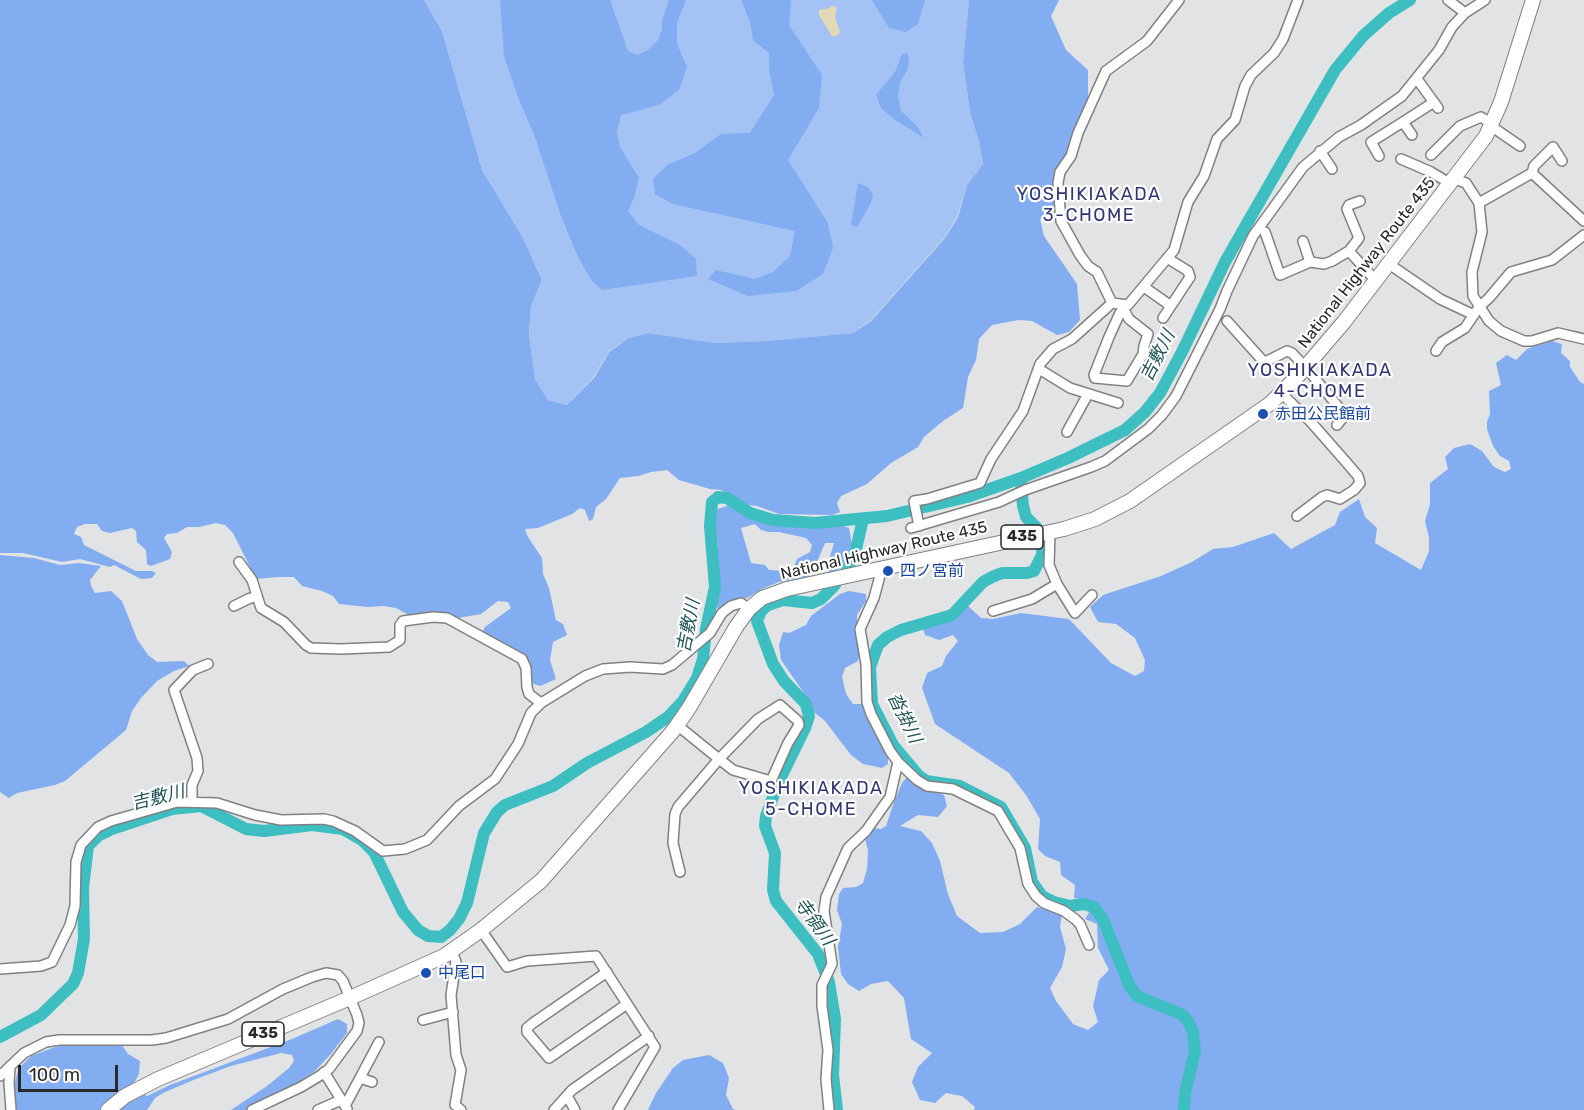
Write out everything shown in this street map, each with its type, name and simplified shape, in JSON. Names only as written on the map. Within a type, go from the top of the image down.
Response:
[{"type":"highway","name":"National Highway Route 435","points":[[108,1110],[125,1096],[148,1083],[350,998],[452,951],[481,930],[541,881],[677,725],[736,627],[749,609],[762,598],[787,589],[1050,532],[1095,519],[1130,501],[1261,411],[1282,394],[1306,368],[1473,155],[1491,125],[1501,102],[1533,0]]},
{"type":"street","points":[[1112,303],[1097,272],[1088,266],[1080,255],[1061,221],[1058,183],[1060,172],[1071,156],[1078,133],[1106,71],[1147,41],[1179,0]]},
{"type":"street","points":[[1112,303],[1128,305],[1167,258],[1177,242],[1188,202],[1204,176],[1217,139],[1235,120],[1245,86],[1251,75],[1274,53],[1283,39],[1298,0]]},
{"type":"street","points":[[1448,0],[1465,14]]},
{"type":"street","points":[[1112,303],[1072,339],[1053,349],[1039,369],[1023,411],[991,459],[980,483],[914,501],[916,525],[999,502],[1022,491],[1105,461],[1130,444],[1161,415],[1176,396],[1220,309],[1253,236],[1303,167],[1339,137],[1393,103],[1417,79],[1439,50],[1452,27],[1465,14],[1485,0]]},
{"type":"street","points":[[1371,142],[1436,105],[1417,79]]},
{"type":"street","points":[[1435,148],[1455,126],[1481,117],[1521,146]]},
{"type":"street","points":[[1403,122],[1412,135]]},
{"type":"street","points":[[1360,125],[1379,156]]},
{"type":"street","points":[[1479,203],[1532,173],[1534,166],[1553,147],[1562,161]]},
{"type":"street","points":[[1320,151],[1332,169]]},
{"type":"street","points":[[1401,159],[1453,181],[1466,183],[1479,203],[1482,241],[1472,272],[1476,311]]},
{"type":"street","points":[[1532,173],[1584,221]]},
{"type":"street","points":[[1269,237],[1277,276],[1310,262],[1326,260],[1349,251],[1359,238],[1347,209],[1349,205],[1360,201]]},
{"type":"street","points":[[1436,351],[1442,342],[1465,328],[1476,311],[1511,272],[1552,260],[1584,235]]},
{"type":"street","points":[[1304,241],[1310,262]]},
{"type":"street","points":[[1349,251],[1376,281]]},
{"type":"street","points":[[1163,318],[1190,277],[1188,271],[1167,258]]},
{"type":"street","points":[[1389,264],[1440,299],[1476,311],[1502,331],[1524,341],[1532,341],[1558,333],[1584,339]]},
{"type":"street","points":[[1144,287],[1171,306]]},
{"type":"street","points":[[1124,306],[1128,319],[1148,333],[1143,354],[1127,381],[1095,378],[1094,375],[1124,306]]},
{"type":"street","points":[[1227,321],[1263,361],[1287,351],[1292,353],[1346,415],[1336,424]]},
{"type":"street","points":[[1039,369],[1070,388],[1118,403]]},
{"type":"street","points":[[1067,432],[1088,394]]},
{"type":"street","points":[[1282,394],[1310,421],[1346,462],[1358,476],[1360,483],[1340,499],[1327,495],[1322,497],[1297,516]]},
{"type":"street","points":[[1050,532],[1049,565],[1057,584],[1075,613],[1092,595]]},
{"type":"street","points":[[239,562],[252,580],[258,603],[266,612],[284,622],[311,648],[389,647],[400,640],[400,625],[403,621],[433,617],[447,618],[522,659],[526,668],[529,694],[540,703]]},
{"type":"street","points":[[882,568],[874,598],[860,629],[866,664],[867,702],[885,742],[898,762],[916,780],[927,786],[953,789],[998,811],[1020,848],[1028,884],[1036,896],[1044,903],[1064,911],[1080,924],[1089,945]]},
{"type":"street","points":[[993,611],[1032,599],[1057,584]]},
{"type":"street","points":[[234,606],[257,596]]},
{"type":"street","points":[[0,969],[41,966],[52,962],[70,925],[75,906],[76,862],[81,845],[98,827],[122,816],[177,802],[192,801],[217,803],[255,815],[281,820],[324,819],[333,821],[355,831],[383,851],[405,849],[427,840],[459,806],[495,779],[518,744],[531,713],[540,703],[585,676],[603,669],[663,669],[672,665],[710,633],[722,613],[731,606],[741,603],[749,609]]},
{"type":"street","points":[[192,801],[192,785],[198,771],[197,758],[174,690],[194,670],[208,664]]},
{"type":"street","points":[[677,725],[718,759],[733,770],[771,781],[799,725],[798,721],[780,705],[758,718],[718,759],[678,807],[675,814],[673,843],[680,872]]},
{"type":"street","points":[[829,1110],[826,1079],[828,1050],[822,1006],[823,982],[832,964],[824,911],[826,897],[848,848],[866,831],[890,797],[898,762]]},
{"type":"street","points":[[481,930],[507,967],[528,961],[596,956],[656,1047],[618,1110]]},
{"type":"street","points":[[452,951],[456,962],[451,995],[456,1054],[461,1070],[456,1108]]},
{"type":"street","points":[[607,972],[533,1023],[527,1028],[527,1032],[549,1058],[627,1004]]},
{"type":"street","points":[[0,1076],[24,1053],[36,1046],[59,1040],[152,1040],[228,1019],[283,989],[326,973],[335,974],[341,978],[350,998],[359,1023],[357,1031],[324,1072],[301,1087],[252,1110]]},
{"type":"street","points":[[423,1020],[453,1012]]},
{"type":"street","points":[[554,1110],[572,1090],[649,1036]]},
{"type":"street","points":[[318,1110],[344,1105],[379,1042]]},
{"type":"street","points":[[10,1066],[11,1110]]},
{"type":"street","points":[[324,1072],[344,1105]]},
{"type":"street","points":[[360,1078],[372,1083]]},
{"type":"street","points":[[567,1096],[575,1110]]},
{"type":"shaded area","points":[[0,0],[424,0],[442,31],[482,170],[522,236],[542,280],[531,306],[529,334],[535,379],[548,400],[567,405],[594,378],[609,352],[629,338],[648,333],[716,343],[766,341],[853,333],[871,321],[945,238],[958,217],[967,185],[983,164],[979,141],[970,113],[963,62],[969,0],[1059,0],[1051,16],[1066,50],[1088,70],[1088,99],[1069,153],[1058,171],[1058,210],[1040,219],[1044,236],[1077,284],[1080,320],[1069,332],[1057,335],[1032,321],[1018,320],[992,325],[979,339],[976,360],[968,377],[963,408],[924,437],[918,447],[891,463],[867,484],[841,496],[837,503],[840,512],[832,515],[779,514],[747,505],[721,490],[679,480],[667,470],[620,478],[606,499],[596,507],[593,519],[589,521],[585,510],[580,508],[572,514],[538,528],[525,529],[542,558],[543,574],[549,588],[556,620],[563,624],[567,635],[553,642],[550,660],[556,679],[540,686],[531,683],[529,666],[483,631],[485,627],[511,608],[508,602],[498,601],[481,614],[458,618],[441,614],[407,614],[396,608],[383,606],[339,604],[333,596],[302,586],[294,577],[256,579],[233,533],[225,525],[216,523],[187,527],[177,533],[167,534],[164,538],[172,552],[170,559],[151,566],[147,564],[146,550],[137,542],[136,531],[132,528],[110,533],[102,531],[97,524],[77,527],[74,534],[81,537],[84,545],[136,571],[156,573],[152,578],[141,579],[114,565],[110,567],[80,559],[62,562],[23,553],[0,553]]},
{"type":"shaded area","points":[[424,0],[969,0],[963,62],[970,113],[979,141],[983,164],[967,185],[957,217],[945,237],[871,320],[853,333],[716,343],[648,333],[629,338],[609,351],[593,378],[567,405],[548,400],[535,379],[529,334],[531,306],[542,280],[522,236],[482,170],[442,31]]},
{"type":"shaded area","points":[[500,0],[610,0],[628,51],[637,55],[648,50],[658,40],[669,0],[686,0],[677,23],[677,44],[687,67],[679,90],[659,105],[621,115],[617,132],[620,147],[639,178],[628,211],[639,225],[680,245],[696,259],[697,276],[602,290],[591,280],[578,257],[561,216],[535,137],[504,56]]},
{"type":"shaded area","points":[[741,0],[791,0],[789,25],[822,75],[819,108],[788,160],[828,223],[833,248],[823,274],[796,291],[748,296],[708,279],[716,270],[755,279],[773,272],[790,256],[795,231],[673,204],[655,194],[653,179],[667,165],[695,153],[721,134],[750,133],[774,95],[769,70],[769,53],[753,40],[750,22]]},
{"type":"shaded area","points":[[872,0],[925,0],[918,24],[906,32],[889,28]]},
{"type":"shaded area","points":[[907,53],[909,58],[907,71],[900,82],[898,96],[901,111],[917,126],[924,138],[895,120],[881,108],[876,95],[895,72],[902,54]]},
{"type":"shaded area","points":[[858,183],[868,187],[873,194],[871,203],[857,227],[851,225]]},
{"type":"shaded area","points":[[1552,341],[1562,344],[1561,353],[1570,361],[1570,367],[1580,382],[1584,384],[1584,1110],[974,1110],[975,1107],[962,1096],[946,1093],[935,1103],[920,1100],[912,1082],[918,1067],[932,1053],[911,1039],[904,998],[888,981],[871,984],[859,991],[848,984],[841,974],[838,947],[842,924],[837,910],[839,894],[843,888],[856,887],[863,883],[867,869],[868,850],[865,839],[873,828],[881,829],[886,826],[902,783],[907,777],[917,785],[944,795],[947,806],[938,817],[918,815],[900,826],[921,831],[932,843],[957,916],[980,933],[1003,932],[1020,924],[1037,907],[1062,915],[1060,927],[1066,949],[1062,967],[1050,988],[1056,1001],[1073,1024],[1088,1030],[1098,1022],[1093,1006],[1099,980],[1109,970],[1098,948],[1097,924],[1085,919],[1091,909],[1090,901],[1074,898],[1075,885],[1061,875],[1060,862],[1045,856],[1038,849],[1040,819],[1026,795],[1009,773],[935,724],[922,688],[927,673],[942,666],[946,656],[958,641],[953,635],[939,640],[925,635],[923,628],[955,617],[968,606],[981,618],[993,619],[1021,613],[1069,619],[1111,663],[1135,676],[1144,671],[1145,660],[1135,638],[1116,624],[1098,622],[1090,607],[1103,595],[1161,576],[1192,562],[1213,549],[1233,547],[1274,533],[1291,549],[1335,525],[1340,512],[1359,499],[1365,517],[1377,528],[1375,543],[1421,570],[1429,551],[1429,537],[1425,521],[1430,504],[1430,483],[1448,469],[1445,457],[1454,448],[1470,444],[1482,451],[1494,467],[1505,472],[1511,469],[1509,461],[1500,456],[1493,446],[1487,429],[1490,414],[1489,391],[1501,385],[1496,363],[1507,355],[1516,360],[1527,349]]},
{"type":"shaded area","points":[[729,505],[754,519],[783,525],[809,526],[835,523],[849,528],[852,544],[850,552],[841,568],[831,573],[826,570],[834,543],[825,543],[812,574],[805,578],[779,582],[747,598],[728,601],[720,608],[714,607],[717,590],[718,546],[714,524],[715,510]],"holes":[[[755,524],[761,530],[806,538],[812,545],[810,552],[797,559],[793,568],[785,571],[769,570],[765,565],[751,563],[741,528]]]},
{"type":"shaded area","points":[[0,555],[34,558],[60,565],[79,563],[101,566],[90,580],[91,586],[95,593],[111,591],[122,601],[137,639],[148,655],[157,662],[184,661],[189,666],[174,671],[157,681],[132,711],[126,730],[65,781],[17,793],[9,798],[0,792]]},
{"type":"shaded area","points":[[849,591],[866,594],[866,601],[857,615],[860,653],[858,661],[845,668],[842,677],[846,694],[853,704],[863,704],[888,756],[888,764],[882,768],[863,764],[851,755],[825,721],[815,713],[781,660],[779,645],[783,632],[789,633],[806,625],[811,616],[840,594]]},
{"type":"shaded area","points":[[338,1019],[347,1024],[347,1033],[315,1071],[247,1110],[231,1110],[289,1068],[294,1061],[292,1055],[281,1053],[231,1066],[196,1079],[155,1098],[147,1110],[16,1110],[14,1084],[19,1068],[31,1056],[55,1047],[84,1042],[113,1042],[122,1045],[128,1054],[140,1061],[139,1074],[134,1083],[147,1096]]},
{"type":"shaded area","points":[[709,1055],[723,1063],[729,1078],[726,1095],[733,1109],[736,1110],[648,1110],[656,1093],[673,1068],[683,1060]]},
{"type":"sand","points":[[832,6],[837,7],[835,18],[840,32],[836,36],[832,36],[819,15],[819,10]]},
{"type":"waterway","name":"吉敷川","points":[[0,1037],[41,1015],[73,984],[78,973],[84,939],[83,888],[88,846],[98,836],[112,829],[172,809],[201,806],[246,829],[264,831],[312,825],[343,829],[362,840],[374,852],[403,912],[418,930],[428,936],[441,937],[459,919],[467,903],[484,833],[497,812],[505,805],[553,786],[587,763],[646,732],[668,717],[683,701],[697,678],[703,659],[706,629],[715,587],[710,526],[712,502],[718,497],[727,498],[750,513],[773,520],[815,523],[887,516],[967,497],[1021,478],[1125,430],[1145,412],[1160,393],[1225,262],[1335,70],[1363,36],[1389,13],[1410,0]]},
{"type":"waterway","name":"沓掛川","points":[[1021,482],[1026,517],[1037,528]]},
{"type":"waterway","name":"寺領川","points":[[847,569],[855,554],[863,519]]},
{"type":"waterway","name":"沓掛川","points":[[1043,539],[1042,555],[1034,571],[1002,573],[992,577],[983,582],[952,615],[901,630],[878,645],[870,667],[872,704],[893,745],[919,776],[926,781],[960,786],[1001,807],[1025,848],[1032,882],[1042,896],[1070,906],[1084,904],[1094,907],[1103,919],[1129,985],[1137,996],[1183,1015],[1193,1032],[1195,1051],[1185,1093],[1184,1110]]},
{"type":"waterway","name":"寺領川","points":[[835,585],[821,599],[812,603],[783,600],[768,605],[761,611],[757,621],[773,664],[784,681],[806,704],[809,716],[779,781],[766,816],[765,826],[775,853],[773,890],[776,901],[818,954],[829,982],[835,1019],[833,1075],[837,1110]]},
{"type":"place","name":"赤田公民館前","points":[[1263,414]]},
{"type":"place","name":"四ノ宮前","points":[[888,571]]},
{"type":"place","name":"中尾口","points":[[426,973]]},
{"type":"district","name":"YOSHIKIAKADA 3-CHOME","points":[[1089,205]]},
{"type":"district","name":"YOSHIKIAKADA 4-CHOME","points":[[1320,382]]},
{"type":"district","name":"YOSHIKIAKADA 5-CHOME","points":[[811,799]]}]
